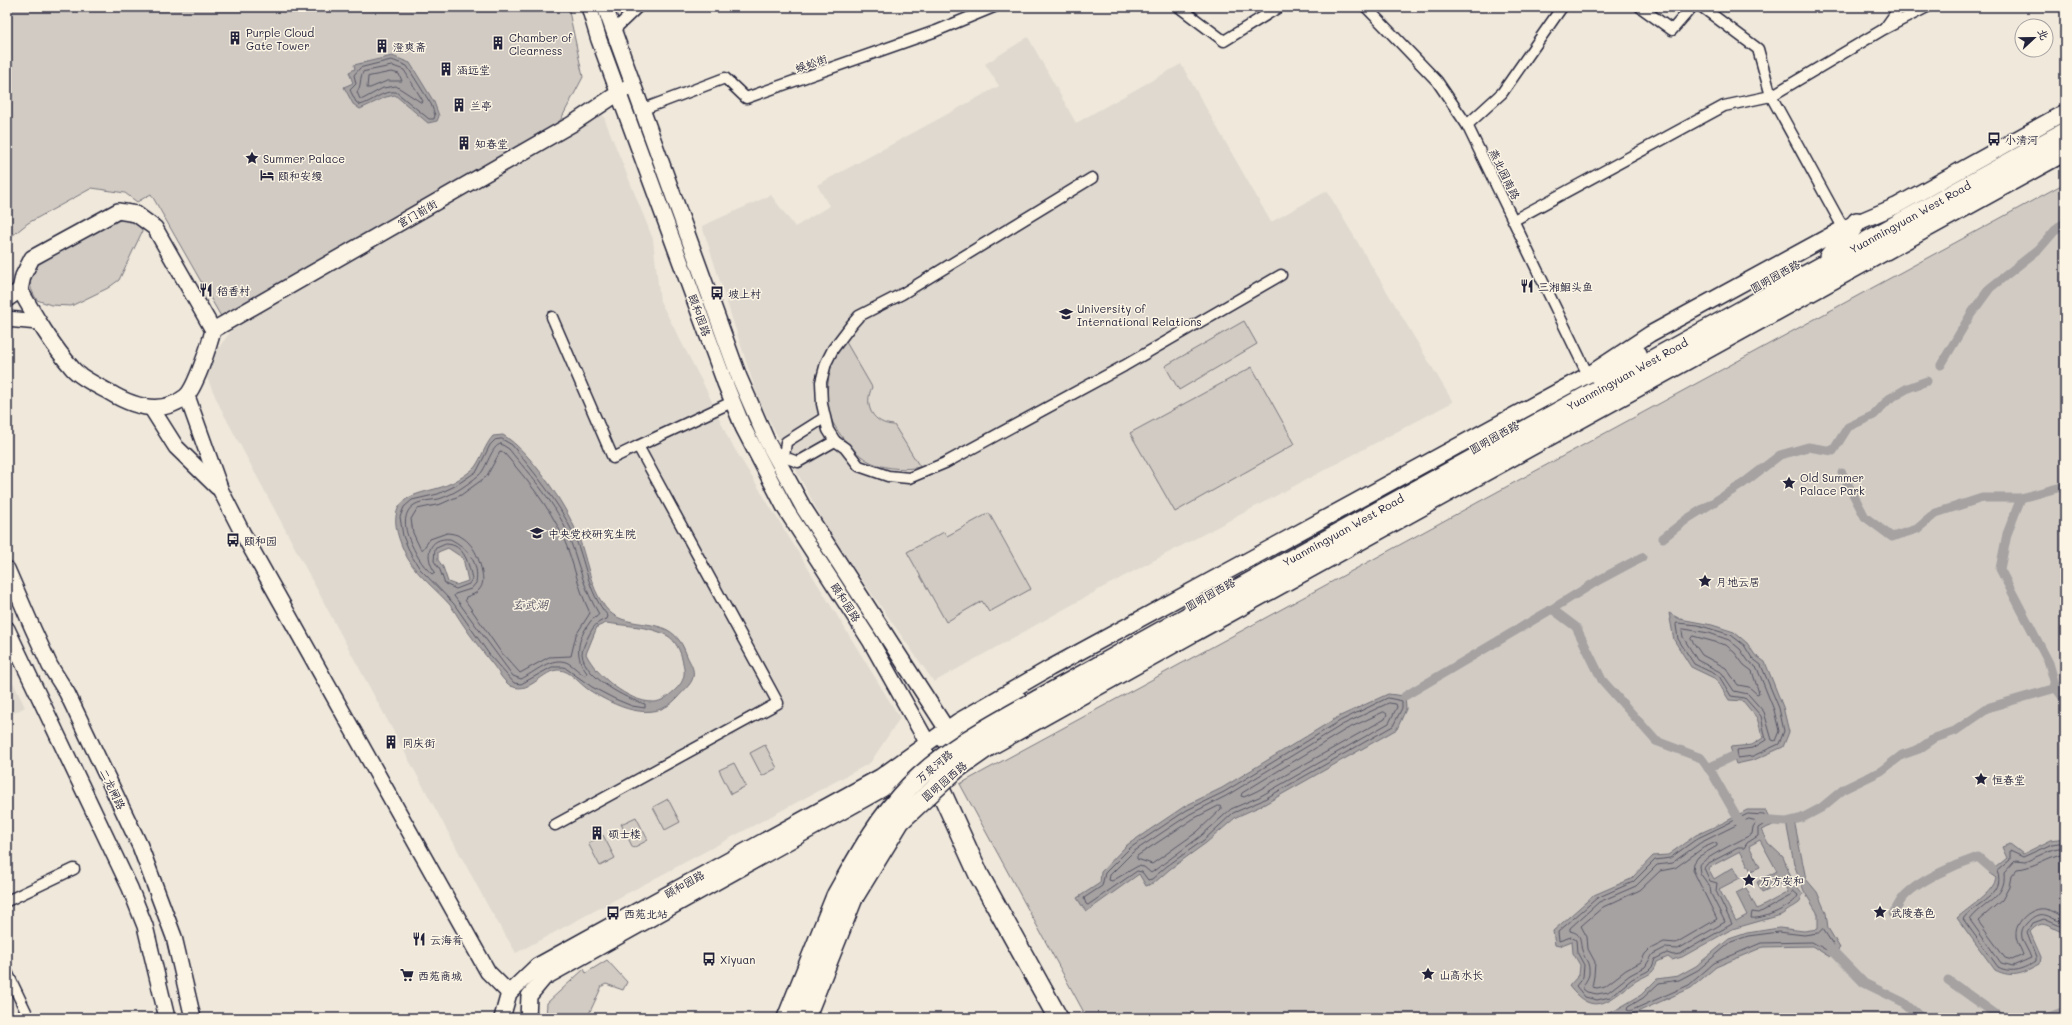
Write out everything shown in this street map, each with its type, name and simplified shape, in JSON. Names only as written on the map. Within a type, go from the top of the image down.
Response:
[{"type":"highway","name":"Yuanmingyuan West Road","points":[[1192,624],[1820,267],[2065,132]]},
{"type":"highway","name":"Yuanmingyuan West Road","points":[[1192,624],[2065,151]]},
{"type":"highway","points":[[1820,267],[1848,233]]},
{"type":"highway","name":"圆明园西路","points":[[805,1018],[853,898],[900,821],[956,769],[989,746],[1192,624]]},
{"type":"highway","name":"万泉河路","points":[[787,1018],[836,896],[870,835],[911,786],[945,756],[982,731],[1192,624]]},
{"type":"highway","points":[[926,749],[979,875],[1058,1018]]},
{"type":"street","name":"颐和园路","points":[[589,7],[618,93],[732,402],[783,504],[871,642],[926,749]]},
{"type":"street","name":"颐和园路","points":[[605,7],[612,32],[739,377],[780,459],[833,555],[946,728]]},
{"type":"street","points":[[612,32],[638,7]]},
{"type":"street","name":"蜈蚣街","points":[[641,110],[725,78],[746,98],[936,31],[994,7]]},
{"type":"street","points":[[1179,7],[1224,41],[1279,7]]},
{"type":"street","name":"燕北园南路","points":[[1366,7],[1437,81],[1467,125],[1588,375]]},
{"type":"street","points":[[1467,125],[1502,93],[1562,7]]},
{"type":"street","points":[[1640,7],[1672,30],[1692,7]]},
{"type":"street","points":[[1702,7],[1758,49],[1771,96],[1848,233]]},
{"type":"street","points":[[1884,29],[1900,7]]},
{"type":"street","points":[[1514,220],[1724,106],[1771,96],[1884,29],[1928,7]]},
{"type":"street","name":"宫门前街","points":[[213,330],[572,124],[632,85]]},
{"type":"street","name":"圆明园西路","points":[[926,749],[944,741],[1601,378],[1659,338],[1827,248],[1848,233],[2065,112]]},
{"type":"street","name":"圆明园西路","points":[[946,728],[1124,626],[1588,375],[1650,334],[2065,122]]},
{"type":"street","points":[[1092,178],[902,294],[860,316],[833,349],[826,363],[821,382],[824,418],[835,441],[845,448],[859,466],[888,476],[909,478],[945,463],[1124,366],[1281,275]]},
{"type":"street","points":[[118,211],[136,214],[155,228],[213,330],[208,353],[187,396],[170,406],[152,409],[122,400],[74,370],[38,322],[20,290],[23,276],[32,258],[118,211]]},
{"type":"street","points":[[7,299],[20,290]]},
{"type":"street","points":[[552,317],[613,458],[732,402]]},
{"type":"street","points":[[7,319],[38,322]]},
{"type":"street","points":[[187,396],[220,491],[488,972],[509,993],[514,1018]]},
{"type":"street","points":[[152,409],[176,447],[220,491]]},
{"type":"street","points":[[824,418],[786,442],[780,459],[798,462],[835,441]]},
{"type":"street","points":[[555,825],[778,703],[638,446]]},
{"type":"street","name":"二龙闸路","points":[[7,569],[50,666],[67,693],[140,846],[174,937],[193,1018]]},
{"type":"street","points":[[28,619],[7,629],[130,888],[145,926],[168,1018]]},
{"type":"street","points":[[926,749],[946,728]]},
{"type":"street","name":"颐和园路","points":[[509,993],[537,966],[880,777],[926,749]]},
{"type":"street","name":"颐和园路","points":[[529,996],[544,978],[886,787],[926,749]]},
{"type":"street","points":[[7,902],[74,869]]},
{"type":"street","points":[[7,972],[29,1018]]},
{"type":"street","points":[[509,993],[529,996],[528,1018]]},
{"type":"street","points":[[502,1018],[509,993]]},
{"type":"shaded area","name":"Summer Palace","points":[[7,7],[568,7],[583,77],[560,121],[223,320],[151,194],[137,202],[125,193],[92,188],[28,223],[7,240]]},
{"type":"shaded area","name":"University of International Relations","points":[[1028,37],[1076,123],[1181,64],[1271,222],[1327,191],[1453,402],[1102,588],[934,682],[831,536],[759,401],[702,226],[771,195],[795,227],[829,206],[817,185],[999,86],[985,64]]},
{"type":"shaded area","name":"中央党校研究生院","points":[[603,115],[653,239],[660,301],[708,393],[728,438],[900,718],[870,763],[516,953],[489,908],[338,629],[220,407],[207,378],[215,353],[233,328]]},
{"type":"shaded area","name":"Old Summer Palace Park","points":[[2065,183],[2065,1018],[1087,1018],[960,784]]},
{"type":"shaded area","points":[[117,218],[128,218],[142,224],[142,232],[119,280],[108,288],[71,306],[51,305],[37,300],[31,289],[30,279],[32,271],[37,264],[71,242]]},
{"type":"shaded area","points":[[1244,321],[1257,344],[1179,390],[1165,366]]},
{"type":"shaded area","points":[[846,342],[872,387],[869,407],[872,413],[875,418],[880,421],[894,425],[920,467],[892,468],[880,466],[868,461],[847,443],[836,428],[829,413],[827,400],[828,386],[830,371],[834,359]]},
{"type":"shaded area","points":[[1252,367],[1295,444],[1175,512],[1130,433]]},
{"type":"shaded area","points":[[989,513],[1031,589],[989,612],[982,601],[946,622],[907,552],[944,532],[947,536]]},
{"type":"shaded area","points":[[7,670],[25,707],[7,717]]},
{"type":"shaded area","points":[[765,745],[777,768],[762,776],[750,753]]},
{"type":"shaded area","points":[[734,763],[746,786],[731,794],[719,770]]},
{"type":"shaded area","points":[[668,799],[680,822],[665,830],[653,807]]},
{"type":"shaded area","points":[[636,817],[648,840],[633,848],[621,824]]},
{"type":"shaded area","points":[[603,835],[615,858],[600,866],[588,843]]},
{"type":"shaded area","points":[[607,960],[627,982],[623,990],[606,984],[602,986],[587,1018],[546,1018],[547,1003],[584,969],[586,973]]},
{"type":"water","points":[[392,56],[410,63],[434,102],[439,116],[437,121],[428,123],[395,95],[386,97],[360,109],[353,104],[344,87],[353,83],[349,72],[355,69],[354,65]]},
{"type":"water","name":"玄武湖","points":[[503,435],[513,443],[535,465],[546,479],[577,533],[595,590],[605,607],[613,615],[622,619],[653,625],[671,632],[684,648],[692,666],[693,677],[686,688],[667,706],[657,710],[645,712],[622,707],[589,690],[567,672],[557,670],[544,675],[532,684],[525,687],[519,688],[511,686],[502,677],[450,605],[422,577],[408,559],[401,544],[396,527],[398,508],[410,497],[452,483],[470,472],[475,467],[493,436]],"holes":[[[448,548],[463,558],[468,581],[456,585],[448,582],[443,567],[438,560],[438,552]],[[606,623],[646,628],[671,638],[679,650],[684,669],[684,677],[678,687],[665,698],[653,702],[643,701],[633,697],[614,686],[597,670],[586,654],[597,627]]]},
{"type":"water","points":[[1669,613],[1680,619],[1712,625],[1734,632],[1747,643],[1755,655],[1765,662],[1783,707],[1789,732],[1783,747],[1754,760],[1736,764],[1730,747],[1752,745],[1763,738],[1757,718],[1743,701],[1729,700],[1716,679],[1691,667],[1674,640]]},
{"type":"water","points":[[1388,694],[1405,696],[1406,709],[1397,729],[1263,805],[1236,817],[1206,843],[1170,869],[1154,883],[1146,886],[1139,874],[1086,912],[1077,898],[1100,883],[1101,872],[1127,845],[1185,806],[1222,788],[1338,717]]},
{"type":"water","points":[[1747,810],[1766,810],[1773,825],[1761,830],[1768,843],[1783,857],[1792,880],[1803,894],[1799,903],[1781,915],[1732,929],[1682,957],[1672,960],[1668,957],[1657,962],[1652,972],[1603,1003],[1595,1004],[1587,1002],[1578,996],[1569,986],[1579,975],[1580,965],[1573,953],[1572,941],[1559,946],[1555,945],[1553,931],[1594,895],[1631,879],[1653,856],[1668,855],[1696,835]],"holes":[[[1760,840],[1777,871],[1757,882],[1762,892],[1783,882],[1788,892],[1757,909],[1746,888],[1736,893],[1747,915],[1736,921],[1719,889],[1740,878],[1734,867],[1714,879],[1708,868],[1740,851],[1751,871],[1760,867],[1749,846]]]},
{"type":"water","points":[[1794,820],[1806,879],[1817,892],[1826,913],[1828,928],[1840,948],[1830,957],[1812,946],[1763,947],[1716,967],[1691,988],[1624,1018],[1594,1018],[1614,1011],[1641,995],[1657,979],[1678,976],[1696,966],[1729,939],[1747,933],[1779,928],[1804,931],[1818,929],[1818,914],[1804,891],[1794,864],[1786,822]]},
{"type":"water","points":[[2065,838],[2065,933],[2043,924],[2035,927],[2030,932],[2041,957],[2040,964],[2018,974],[2001,973],[1995,970],[1957,918],[1980,900],[1991,889],[1996,878],[1989,873],[2007,858],[2002,847],[2010,844],[2023,854],[2051,840]]},
{"type":"waterway","points":[[1941,365],[1971,314],[1990,288],[2039,249],[2058,227],[2065,223]]},
{"type":"waterway","points":[[1663,538],[1687,519],[1741,485],[1780,455],[1808,447],[1833,451],[1848,427],[1874,415],[1889,399],[1908,388],[1927,381]]},
{"type":"waterway","points":[[1842,473],[1865,517],[1892,537],[1917,529],[1936,513],[1982,498],[2021,498],[2065,486]]},
{"type":"waterway","points":[[2021,498],[2007,534],[2000,569],[2049,663],[2056,688],[2065,700]]},
{"type":"waterway","points":[[1642,557],[1599,580],[1552,609],[1576,627],[1602,680],[1656,741],[1701,758],[1712,773],[1741,824],[1743,824]]},
{"type":"waterway","points":[[1405,696],[1552,609]]},
{"type":"waterway","points":[[1759,820],[1786,822],[1802,818],[1821,808],[1844,789],[1881,771],[1902,755],[1919,749],[1935,738],[1955,731],[1990,707],[2056,688]]},
{"type":"waterway","points":[[1708,768],[1733,756]]},
{"type":"waterway","points":[[1893,914],[1908,892],[1937,874],[1959,864],[1978,857],[1993,870]]},
{"type":"waterway","points":[[1830,948],[1864,983],[1903,1002],[1922,1018]]},
{"type":"waterway","points":[[1948,980],[2001,1018]]},
{"type":"waterway","points":[[2046,1018],[2065,1011]]},
{"type":"place","name":"Purple Cloud Gate Tower","points":[[235,38]]},
{"type":"place","name":"Chamber of Clearness","points":[[498,43]]},
{"type":"place","name":"澄爽斋","points":[[382,46]]},
{"type":"place","name":"涵远堂","points":[[446,69]]},
{"type":"place","name":"兰亭","points":[[459,105]]},
{"type":"place","name":"小清河","points":[[1994,139]]},
{"type":"place","name":"知春堂","points":[[464,143]]},
{"type":"place","name":"Summer Palace","points":[[252,158]]},
{"type":"place","name":"颐和安缦","points":[[267,175]]},
{"type":"place","name":"三湘鮰头鱼","points":[[1527,286]]},
{"type":"place","name":"稻香村","points":[[206,290]]},
{"type":"place","name":"坡上村","points":[[717,293]]},
{"type":"place","name":"University of International Relations","points":[[1066,314]]},
{"type":"place","name":"Old Summer Palace Park","points":[[1789,483]]},
{"type":"place","name":"中央党校研究生院","points":[[537,533]]},
{"type":"place","name":"颐和园","points":[[233,540]]},
{"type":"place","name":"月地云居","points":[[1705,581]]},
{"type":"place","name":"同庆街","points":[[391,742]]},
{"type":"place","name":"恒春堂","points":[[1981,779]]},
{"type":"place","name":"硕士楼","points":[[597,833]]},
{"type":"place","name":"万方安和","points":[[1749,880]]},
{"type":"place","name":"武陵春色","points":[[1880,912]]},
{"type":"place","name":"西苑北站","points":[[613,913]]},
{"type":"place","name":"云海肴","points":[[419,939]]},
{"type":"place","name":"Xiyuan","points":[[709,959]]},
{"type":"place","name":"山高水长","points":[[1428,974]]},
{"type":"place","name":"西苑商城","points":[[407,975]]}]
